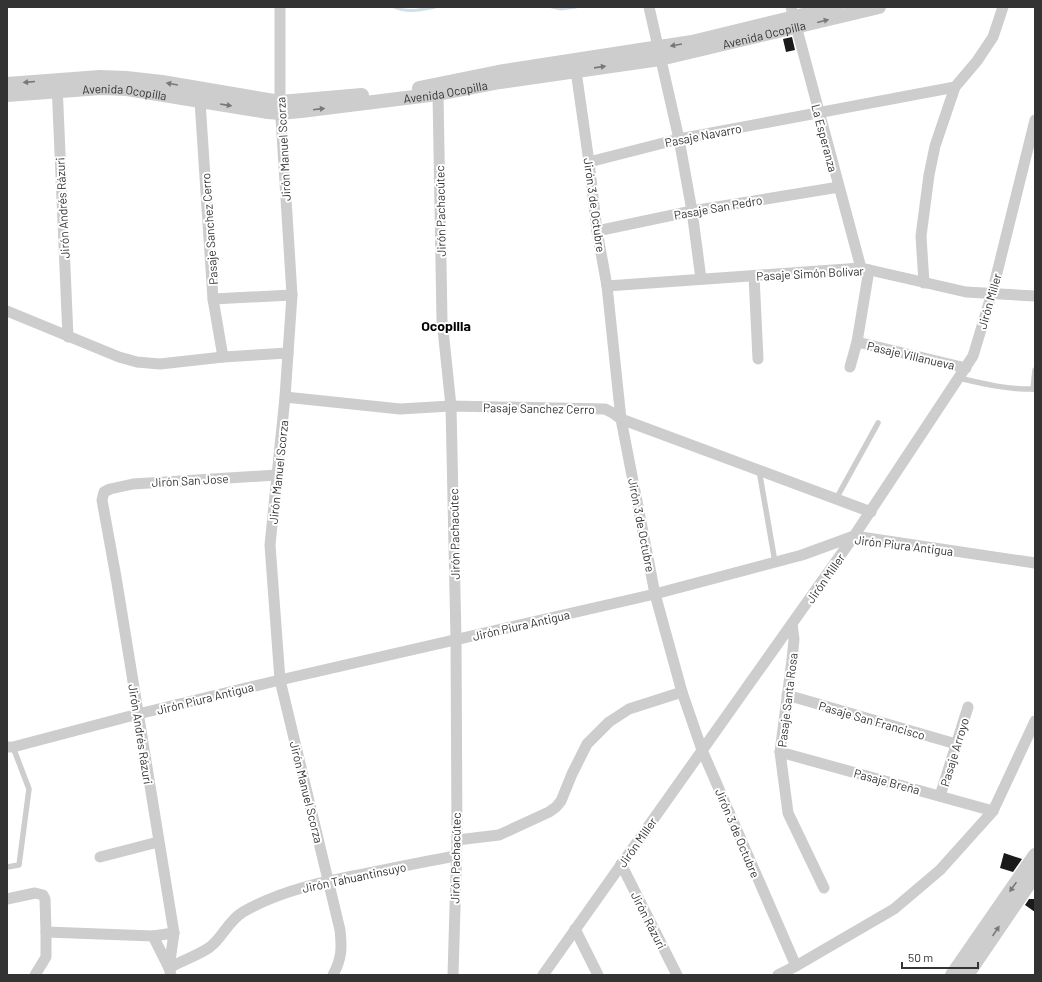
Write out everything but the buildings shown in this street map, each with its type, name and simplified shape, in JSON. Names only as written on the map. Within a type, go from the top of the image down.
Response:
[{"type":"street","name":"Jirón Manuel Scorza","points":[[280,7],[280,108],[292,295],[285,398],[270,545],[280,680],[340,930],[342,949],[339,964],[334,975]]},
{"type":"street","points":[[649,7],[679,139],[692,211],[701,279]]},
{"type":"street","name":"Avenida Ocopilla","points":[[7,95],[100,77],[126,78],[162,82],[280,108],[415,89],[498,72],[575,66],[659,54],[692,42],[836,7]]},
{"type":"street","name":"Avenida Ocopilla","points":[[793,18],[879,7]]},
{"type":"street","points":[[924,282],[921,236],[929,175],[935,146],[955,87],[977,61],[993,36],[1003,7]]},
{"type":"street","name":"La Esperanza","points":[[793,18],[839,187],[865,269]]},
{"type":"street","name":"Avenida Ocopilla","points":[[7,84],[127,89],[200,101],[280,108],[438,94],[575,66]]},
{"type":"street","name":"Jirón 3 de Octubre","points":[[575,66],[597,231],[607,286],[622,419],[655,594],[682,692],[702,750],[796,966]]},
{"type":"street","name":"Jirón Andrés Rázuri","points":[[57,86],[68,337]]},
{"type":"street","name":"Pasaje Navarro","points":[[589,162],[679,139],[955,87]]},
{"type":"street","name":"Jirón Pachacútec","points":[[438,94],[442,320],[451,406],[456,640],[457,840],[453,975]]},
{"type":"street","name":"Pasaje Sanchez Cerro","points":[[200,101],[213,299],[223,357]]},
{"type":"street","name":"Jirón Miller","points":[[543,975],[854,536],[973,356],[992,294],[1035,120]]},
{"type":"street","name":"Pasaje San Pedro","points":[[597,231],[692,211],[839,187]]},
{"type":"street","points":[[850,367],[857,342],[865,269]]},
{"type":"street","name":"Pasaje Simón Bolívar","points":[[607,286],[865,269],[966,292],[1035,296]]},
{"type":"street","points":[[754,276],[758,358]]},
{"type":"street","points":[[213,299],[292,295]]},
{"type":"street","points":[[7,311],[68,337],[119,357],[137,362],[160,364],[223,357],[288,353]]},
{"type":"street","name":"Pasaje Villanueva","points":[[857,342],[966,368]]},
{"type":"street","name":"Pasaje Sanchez Cerro","points":[[285,398],[400,410],[451,406],[605,409],[622,419],[870,512]]},
{"type":"street","name":"Jirón San Jose","points":[[104,492],[110,489],[133,484],[277,475]]},
{"type":"street","name":"Jirón Andrés Rázuri","points":[[104,492],[102,500],[174,933],[170,971]]},
{"type":"street","name":"Jirón Piura Antigua","points":[[10,747],[138,714],[280,680],[655,594],[802,555],[854,536],[1035,564]]},
{"type":"street","name":"Pasaje Santa Rosa","points":[[792,624],[794,639],[780,752],[788,813],[824,888]]},
{"type":"street","points":[[457,840],[499,836],[549,812],[561,801],[587,744],[610,722],[629,709],[682,692]]},
{"type":"street","name":"Pasaje San Francisco","points":[[787,695],[956,744]]},
{"type":"street","name":"Pasaje Arroyo","points":[[940,796],[968,707]]},
{"type":"street","points":[[778,975],[894,909],[940,870],[994,811],[1035,721]]},
{"type":"street","name":"Pasaje Breña","points":[[780,752],[994,811]]},
{"type":"street","points":[[100,857],[158,842]]},
{"type":"street","points":[[966,975],[1031,877],[1035,855]]},
{"type":"street","name":"Jirón Tahuantinsuyo","points":[[170,971],[209,947],[220,937],[228,925],[241,913],[262,902],[328,880],[456,856]]},
{"type":"street","name":"Jirón Rázuri","points":[[621,864],[677,975]]},
{"type":"street","points":[[952,975],[1031,877]]},
{"type":"street","points":[[7,899],[35,893],[43,895],[45,899],[46,957],[35,975]]},
{"type":"street","points":[[575,929],[598,975]]},
{"type":"street","points":[[46,932],[153,936],[174,933]]},
{"type":"street","points":[[153,936],[170,971]]},
{"type":"lane","points":[[959,378],[993,386],[1020,390],[1034,389],[1035,370]]},
{"type":"lane","points":[[836,499],[878,423]]},
{"type":"lane","points":[[759,470],[774,562]]},
{"type":"lane","points":[[7,867],[19,865],[29,789],[10,747]]},
{"type":"waterway","points":[[394,7],[404,10],[420,10],[435,7]]},
{"type":"waterway","points":[[552,7],[561,9],[576,7]]},
{"type":"district","name":"Ocopilla","points":[[446,325]]}]
